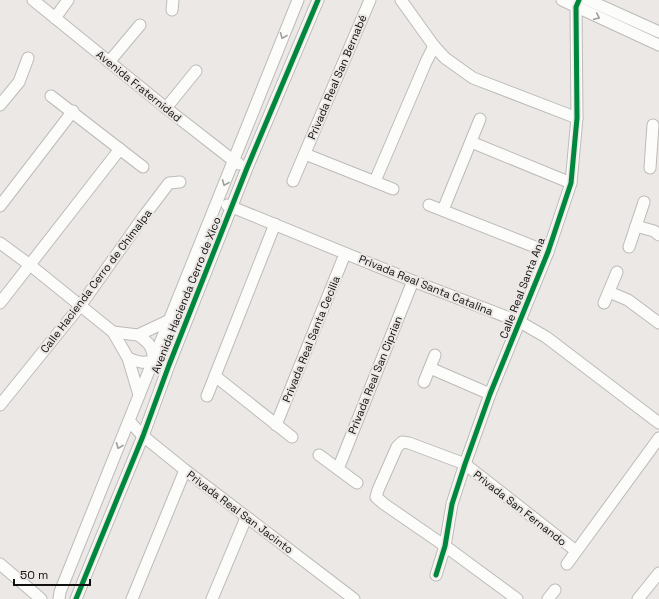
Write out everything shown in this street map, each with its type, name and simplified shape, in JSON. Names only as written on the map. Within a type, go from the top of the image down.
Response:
[{"type":"street","name":"Avenida Fraternidad","points":[[33,0],[166,108],[234,161],[247,168]]},
{"type":"street","points":[[55,18],[68,0]]},
{"type":"street","name":"Avenida Hacienda Cerro de Xico","points":[[59,599],[60,592],[298,0]]},
{"type":"street","name":"Avenida Hacienda Cerro de Xico","points":[[76,599],[143,436],[169,365],[247,168],[318,0]]},
{"type":"street","name":"Privada Real San Bernabé","points":[[293,181],[370,0]]},
{"type":"street","points":[[401,0],[434,46],[445,58],[473,78],[576,118]]},
{"type":"street","points":[[562,0],[577,4],[659,45]]},
{"type":"street","points":[[588,0],[659,32]]},
{"type":"street","name":"Calle Real Santa Ana","points":[[436,575],[445,546],[452,504],[465,464],[490,394],[548,252],[570,183],[576,118],[577,4]]},
{"type":"street","points":[[109,62],[140,25]]},
{"type":"street","points":[[375,182],[434,46]]},
{"type":"street","points":[[0,105],[18,82],[28,58]]},
{"type":"street","points":[[166,108],[196,71]]},
{"type":"street","points":[[51,96],[143,167]]},
{"type":"street","points":[[0,206],[72,112]]},
{"type":"street","points":[[442,210],[480,119]]},
{"type":"street","points":[[650,168],[655,148],[653,125]]},
{"type":"street","points":[[471,142],[570,183]]},
{"type":"street","points":[[0,303],[120,149]]},
{"type":"street","name":"Privada Real San Bernabé","points":[[305,154],[393,189]]},
{"type":"street","name":"Calle Hacienda Cerro de Chimalpa","points":[[0,405],[80,306],[169,183],[180,182]]},
{"type":"street","name":"Privada Real Santa Catalina","points":[[218,201],[345,254],[520,322],[546,337],[659,423]]},
{"type":"street","points":[[629,247],[644,202]]},
{"type":"street","points":[[429,205],[548,252]]},
{"type":"street","points":[[207,396],[275,224]]},
{"type":"street","points":[[636,226],[659,235]]},
{"type":"street","points":[[0,243],[30,265],[113,332],[128,358],[139,395]]},
{"type":"street","name":"Privada Real Santa Cecilia","points":[[276,424],[345,254]]},
{"type":"street","points":[[604,303],[617,272]]},
{"type":"street","name":"Privada Real San Ciprian","points":[[338,468],[413,281]]},
{"type":"street","points":[[609,292],[628,300],[659,323]]},
{"type":"street","points":[[138,335],[170,320]]},
{"type":"street","points":[[113,332],[138,335],[149,343],[154,360]]},
{"type":"street","points":[[424,382],[435,355]]},
{"type":"street","points":[[128,358],[146,363],[154,360],[169,365]]},
{"type":"street","points":[[430,368],[490,394]]},
{"type":"street","points":[[215,376],[292,437]]},
{"type":"street","name":"Privada Real San Jacinto","points":[[129,421],[143,436],[185,470],[354,599]]},
{"type":"street","points":[[567,564],[659,438]]},
{"type":"street","name":"Privada San Fernando","points":[[445,546],[376,497],[397,447],[402,442],[409,443],[465,464],[576,551]]},
{"type":"street","points":[[319,455],[357,483]]},
{"type":"street","points":[[132,599],[185,470]]},
{"type":"street","points":[[212,599],[246,518]]},
{"type":"street","points":[[445,546],[517,599]]},
{"type":"street","points":[[0,564],[41,599]]},
{"type":"street","points":[[638,599],[657,581]]},
{"type":"cycle path","points":[[76,599],[143,436],[169,365],[247,168],[318,0]]},
{"type":"cycle path","points":[[436,575],[445,546],[452,504],[465,464],[490,394],[548,252],[571,183],[577,118],[576,7],[579,0]]}]
